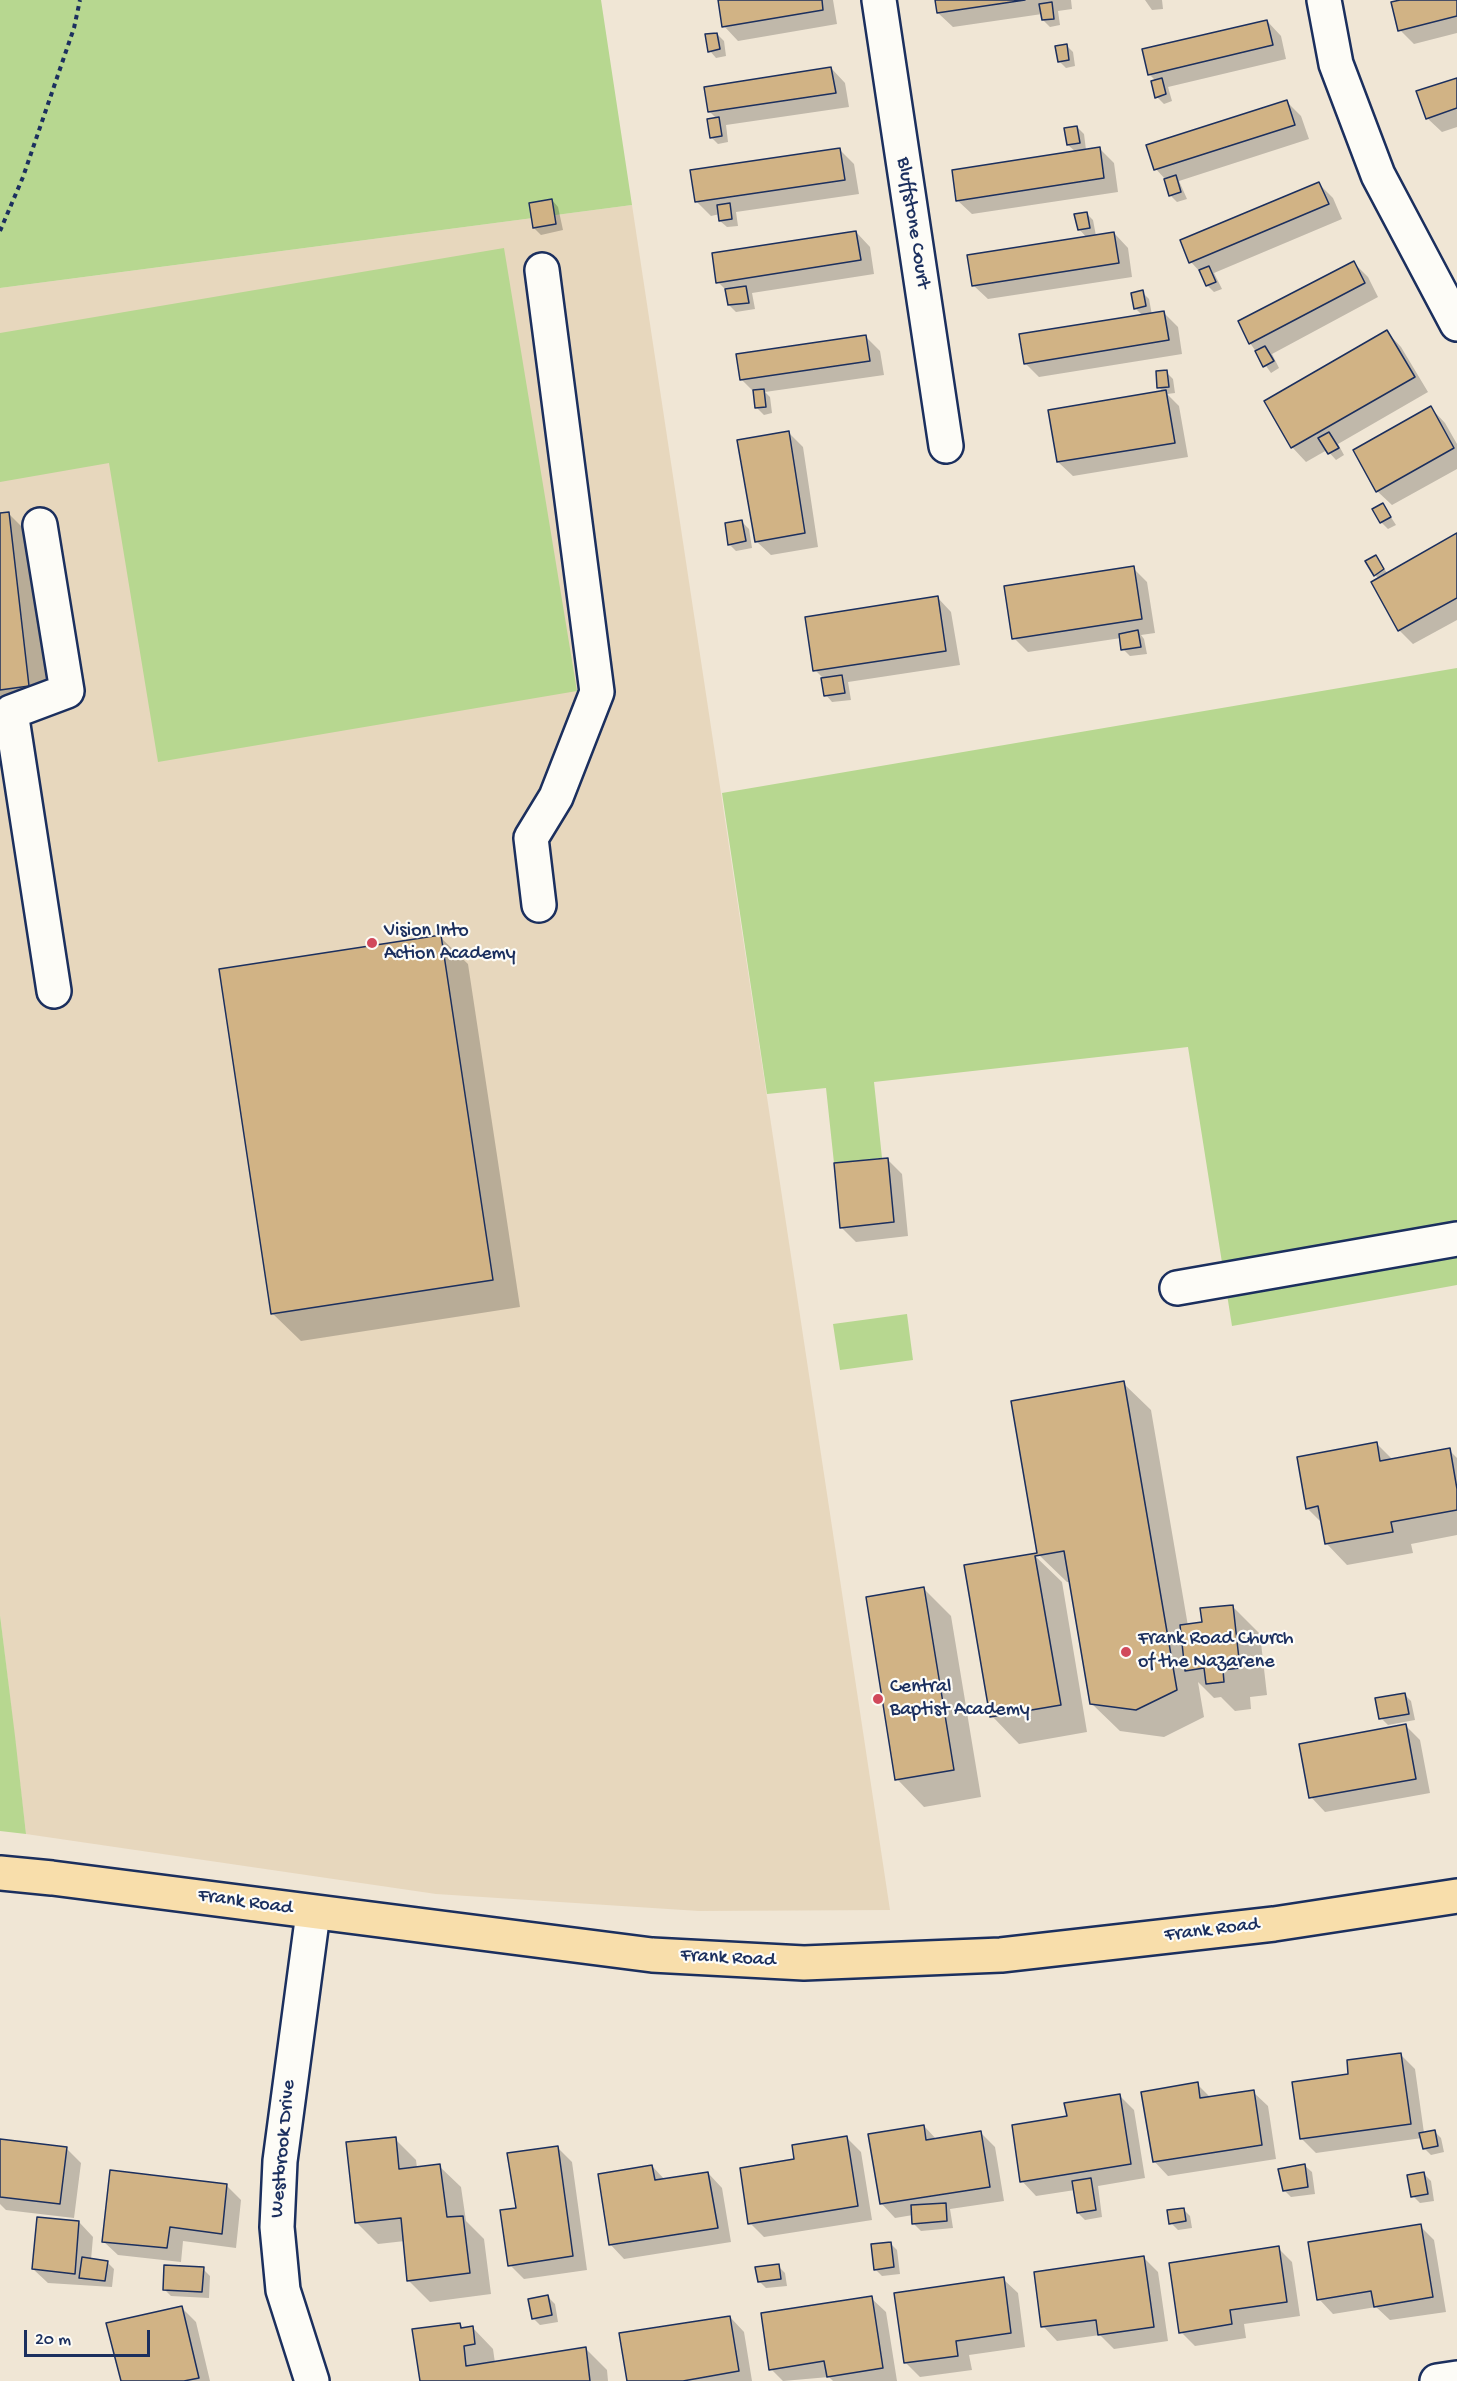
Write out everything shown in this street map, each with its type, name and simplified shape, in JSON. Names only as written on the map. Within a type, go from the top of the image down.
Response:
[{"type":"main road","name":"Frank Road","points":[[0,1873],[652,1955],[804,1963],[1001,1955],[1274,1924],[1457,1896]]},
{"type":"street","name":"Bluffstone Court","points":[[879,0],[946,446]]},
{"type":"street","points":[[1324,0],[1336,64],[1378,175],[1457,324]]},
{"type":"street","points":[[539,905],[531,838],[556,796],[597,692],[542,270]]},
{"type":"street","points":[[40,525],[67,691],[12,712],[54,991]]},
{"type":"street","points":[[1177,1287],[1457,1239]]},
{"type":"street","name":"Westbrook Drive","points":[[312,2381],[283,2289],[277,2227],[280,2160],[313,1913]]},
{"type":"street","points":[[1437,2381],[1457,2378]]},
{"type":"path","points":[[0,231],[27,166],[74,28],[80,0]]},
{"type":"shaded area","name":"Vision Into Action Academy","points":[[632,205],[890,1910],[699,1911],[436,1894],[26,1834],[0,1615],[0,288]]},
{"type":"green space","points":[[0,0],[601,0],[632,205],[0,288]]},
{"type":"green space","points":[[504,248],[577,691],[158,762],[109,463],[0,482],[0,333]]},
{"type":"green space","points":[[1457,668],[1457,1285],[1232,1326],[1188,1047],[874,1082],[882,1158],[834,1163],[826,1088],[767,1094],[722,793]]},
{"type":"green space","points":[[907,1314],[913,1360],[840,1370],[833,1324]]},
{"type":"green space","points":[[0,1615],[15,1736],[26,1834],[0,1831]]},
{"type":"building","points":[[718,0],[822,0],[823,10],[722,27]]},
{"type":"building","points":[[935,0],[1025,0],[937,13]]},
{"type":"building","points":[[1457,0],[1457,16],[1398,31],[1391,2]]},
{"type":"building","points":[[1052,2],[1054,19],[1042,20],[1039,4]]},
{"type":"building","points":[[1267,20],[1273,45],[1148,75],[1142,49]]},
{"type":"building","points":[[717,33],[720,49],[708,52],[705,34]]},
{"type":"building","points":[[1067,44],[1069,60],[1058,62],[1055,46]]},
{"type":"building","points":[[831,67],[836,93],[708,112],[704,87]]},
{"type":"building","points":[[1162,78],[1166,94],[1155,98],[1151,81]]},
{"type":"building","points":[[1457,78],[1457,108],[1426,119],[1416,91]]},
{"type":"building","points":[[1287,100],[1295,125],[1154,170],[1146,145]]},
{"type":"building","points":[[719,117],[722,136],[710,138],[707,119]]},
{"type":"building","points":[[1077,126],[1080,143],[1067,145],[1064,128]]},
{"type":"building","points":[[1100,147],[1104,178],[956,201],[952,170]]},
{"type":"building","points":[[840,148],[845,180],[695,202],[690,170]]},
{"type":"building","points":[[1176,175],[1181,192],[1169,196],[1164,179]]},
{"type":"building","points":[[1319,182],[1329,204],[1189,263],[1180,240]]},
{"type":"building","points":[[552,199],[556,224],[533,228],[529,203]]},
{"type":"building","points":[[730,203],[732,219],[719,221],[717,205]]},
{"type":"building","points":[[1087,212],[1090,228],[1078,230],[1074,214]]},
{"type":"building","points":[[856,231],[861,260],[716,283],[712,253]]},
{"type":"building","points":[[1114,232],[1119,263],[972,286],[967,255]]},
{"type":"building","points":[[1354,261],[1365,283],[1249,344],[1238,321]]},
{"type":"building","points":[[1209,266],[1216,282],[1206,286],[1199,270]]},
{"type":"building","points":[[746,286],[749,303],[728,305],[725,289]]},
{"type":"building","points":[[1143,290],[1146,306],[1134,309],[1131,293]]},
{"type":"building","points":[[1164,311],[1169,340],[1024,364],[1019,334]]},
{"type":"building","points":[[1387,330],[1415,377],[1291,448],[1264,401]]},
{"type":"building","points":[[866,335],[870,361],[740,380],[736,354]]},
{"type":"building","points":[[1265,346],[1274,361],[1263,367],[1255,351]]},
{"type":"building","points":[[1167,370],[1169,387],[1157,388],[1156,371]]},
{"type":"building","points":[[764,389],[766,407],[755,408],[753,390]]},
{"type":"building","points":[[1166,390],[1175,443],[1057,462],[1048,410]]},
{"type":"building","points":[[1431,406],[1454,448],[1376,492],[1353,450]]},
{"type":"building","points":[[789,431],[805,533],[755,542],[737,440]]},
{"type":"building","points":[[1329,432],[1339,448],[1328,454],[1318,438]]},
{"type":"building","points":[[1383,503],[1391,517],[1380,523],[1372,509]]},
{"type":"building","points":[[9,512],[29,686],[0,690],[0,513]]},
{"type":"building","points":[[742,520],[746,541],[728,545],[725,523]]},
{"type":"building","points":[[1457,533],[1457,598],[1398,631],[1371,582]]},
{"type":"building","points":[[1376,555],[1384,569],[1374,576],[1365,561]]},
{"type":"building","points":[[1134,566],[1142,619],[1012,639],[1004,586]]},
{"type":"building","points":[[938,596],[946,651],[813,671],[805,617]]},
{"type":"building","points":[[1138,630],[1141,647],[1121,650],[1119,634]]},
{"type":"building","points":[[842,675],[845,693],[824,696],[821,678]]},
{"type":"building","points":[[441,935],[493,1280],[271,1314],[219,969]]},
{"type":"building","points":[[888,1158],[894,1222],[840,1228],[834,1163]]},
{"type":"building","points":[[1124,1381],[1177,1690],[1136,1710],[1090,1704],[1064,1551],[1035,1556],[1061,1705],[990,1717],[964,1565],[1037,1553],[1011,1401]]},
{"type":"building","points":[[1377,1442],[1380,1461],[1450,1448],[1457,1489],[1457,1510],[1391,1522],[1393,1532],[1325,1544],[1318,1506],[1306,1509],[1297,1457]]},
{"type":"building","points":[[924,1587],[954,1770],[895,1780],[866,1597]]},
{"type":"building","points":[[1233,1605],[1240,1668],[1223,1670],[1224,1682],[1206,1684],[1204,1668],[1185,1671],[1180,1625],[1202,1622],[1200,1608]]},
{"type":"building","points":[[1405,1693],[1409,1714],[1379,1719],[1375,1698]]},
{"type":"building","points":[[1406,1724],[1416,1779],[1309,1798],[1299,1744]]},
{"type":"building","points":[[1401,2053],[1411,2124],[1300,2139],[1292,2082],[1348,2074],[1347,2060]]},
{"type":"building","points":[[1198,2082],[1200,2098],[1254,2090],[1262,2145],[1153,2162],[1141,2092]]},
{"type":"building","points":[[1120,2094],[1131,2164],[1020,2182],[1012,2125],[1067,2116],[1064,2103]]},
{"type":"building","points":[[924,2125],[926,2140],[981,2131],[990,2187],[880,2204],[868,2134]]},
{"type":"building","points":[[1435,2130],[1438,2146],[1423,2149],[1419,2133]]},
{"type":"building","points":[[847,2136],[858,2206],[748,2224],[740,2168],[794,2159],[792,2145]]},
{"type":"building","points":[[396,2137],[399,2169],[440,2164],[447,2217],[463,2216],[470,2273],[407,2281],[401,2218],[355,2223],[346,2142]]},
{"type":"building","points":[[0,2139],[67,2147],[60,2204],[0,2197]]},
{"type":"building","points":[[558,2146],[573,2256],[508,2266],[500,2210],[516,2208],[507,2153]]},
{"type":"building","points":[[1305,2164],[1308,2187],[1283,2191],[1278,2169]]},
{"type":"building","points":[[652,2165],[655,2180],[708,2172],[718,2228],[609,2245],[598,2174]]},
{"type":"building","points":[[110,2170],[227,2184],[222,2234],[170,2227],[167,2248],[102,2242]]},
{"type":"building","points":[[1424,2172],[1428,2194],[1411,2197],[1407,2175]]},
{"type":"building","points":[[1091,2178],[1096,2210],[1077,2213],[1072,2181]]},
{"type":"building","points":[[946,2203],[947,2221],[912,2224],[911,2205]]},
{"type":"building","points":[[1184,2208],[1186,2221],[1169,2224],[1167,2210]]},
{"type":"building","points":[[37,2217],[79,2221],[75,2274],[32,2269]]},
{"type":"building","points":[[1421,2224],[1433,2297],[1374,2307],[1371,2291],[1317,2300],[1308,2242]]},
{"type":"building","points":[[891,2242],[894,2267],[874,2270],[871,2244]]},
{"type":"building","points":[[1279,2246],[1287,2302],[1230,2310],[1232,2324],[1179,2333],[1169,2263]]},
{"type":"building","points":[[1144,2256],[1154,2327],[1098,2335],[1096,2320],[1041,2327],[1034,2272]]},
{"type":"building","points":[[82,2257],[108,2261],[105,2281],[79,2278]]},
{"type":"building","points":[[779,2264],[781,2279],[758,2282],[755,2267]]},
{"type":"building","points":[[164,2265],[204,2267],[202,2292],[163,2290]]},
{"type":"building","points":[[1004,2277],[1011,2333],[956,2341],[958,2356],[904,2363],[894,2293]]},
{"type":"building","points":[[548,2295],[552,2315],[532,2319],[528,2299]]},
{"type":"building","points":[[872,2296],[883,2368],[827,2377],[824,2361],[769,2370],[761,2313]]},
{"type":"building","points":[[182,2306],[199,2378],[184,2381],[121,2381],[106,2323]]},
{"type":"building","points":[[730,2316],[739,2371],[683,2381],[627,2381],[619,2333]]},
{"type":"building","points":[[460,2323],[461,2328],[473,2326],[475,2344],[464,2346],[466,2366],[586,2347],[590,2381],[420,2381],[412,2329]]},
{"type":"place","name":"Vision Into Action Academy","points":[[372,943]]},
{"type":"place","name":"Frank Road Church of the Nazarene","points":[[1126,1652]]},
{"type":"place","name":"Central Baptist Academy","points":[[878,1699]]}]
